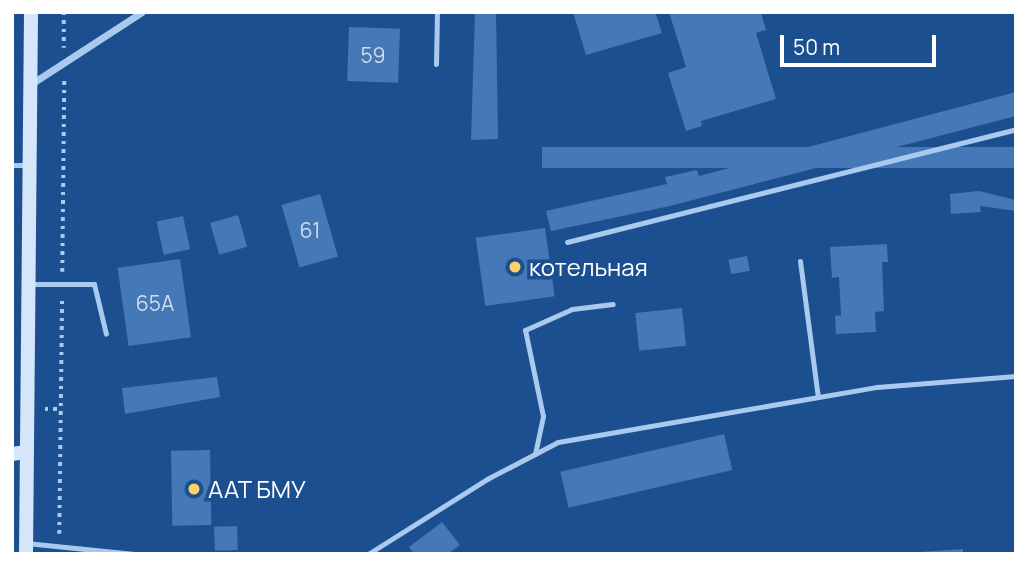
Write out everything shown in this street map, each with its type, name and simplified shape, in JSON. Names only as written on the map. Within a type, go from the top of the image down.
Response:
[{"type":"street","points":[[26,548],[31,12]]},
{"type":"street","points":[[31,84],[142,12]]},
{"type":"street","points":[[12,454],[27,452]]},
{"type":"lane","points":[[436,64],[437,12]]},
{"type":"lane","points":[[567,242],[1016,129]]},
{"type":"lane","points":[[12,165],[29,166]]},
{"type":"lane","points":[[800,261],[818,397]]},
{"type":"lane","points":[[27,284],[94,284],[107,334]]},
{"type":"lane","points":[[535,454],[544,416],[525,330],[572,309],[613,304]]},
{"type":"lane","points":[[368,554],[558,442],[818,397],[1016,376]]},
{"type":"lane","points":[[26,548],[59,546],[134,554]]},
{"type":"path","points":[[59,546],[64,12]]},
{"type":"building","points":[[475,12],[496,12],[498,139],[471,140]]},
{"type":"building","points":[[573,12],[655,12],[662,33],[586,55]]},
{"type":"building","points":[[669,12],[761,13],[766,30],[756,33],[776,99],[701,121],[702,126],[686,131],[668,73],[686,67]]},
{"type":"building","points":[[349,27],[400,29],[398,83],[347,81]]},
{"type":"building","points":[[1016,92],[1016,116],[670,206],[551,231],[546,211],[667,184],[665,177],[697,170],[699,176]]},
{"type":"building","points":[[542,147],[1016,147],[1016,168],[542,168]]},
{"type":"building","points":[[979,191],[1016,200],[1016,211],[980,206],[981,212],[951,214],[950,194]]},
{"type":"building","points":[[320,194],[338,256],[299,268],[282,205]]},
{"type":"building","points":[[238,215],[247,247],[219,255],[210,223]]},
{"type":"building","points":[[183,216],[190,249],[164,255],[157,222]]},
{"type":"building","name":"котельная","points":[[545,228],[555,296],[485,306],[476,238]]},
{"type":"building","points":[[887,244],[888,262],[882,262],[884,311],[875,312],[876,332],[836,334],[835,316],[841,315],[839,277],[832,278],[830,247]]},
{"type":"building","points":[[747,256],[750,271],[731,274],[728,260]]},
{"type":"building","points":[[180,259],[191,337],[129,346],[118,268]]},
{"type":"building","points":[[682,308],[686,346],[639,351],[635,313]]},
{"type":"building","points":[[217,377],[220,397],[125,414],[122,388]]},
{"type":"building","points":[[724,434],[732,470],[569,508],[560,472]]},
{"type":"building","points":[[210,450],[211,525],[172,526],[171,451]]},
{"type":"building","points":[[442,522],[460,545],[448,554],[414,554],[409,547]]},
{"type":"building","points":[[237,526],[238,550],[215,551],[214,527]]},
{"type":"building","points":[[963,549],[963,554],[919,554],[919,552]]},
{"type":"place","name":"котельная","points":[[515,267]]},
{"type":"place","name":"ААТ БМУ","points":[[194,489]]}]
